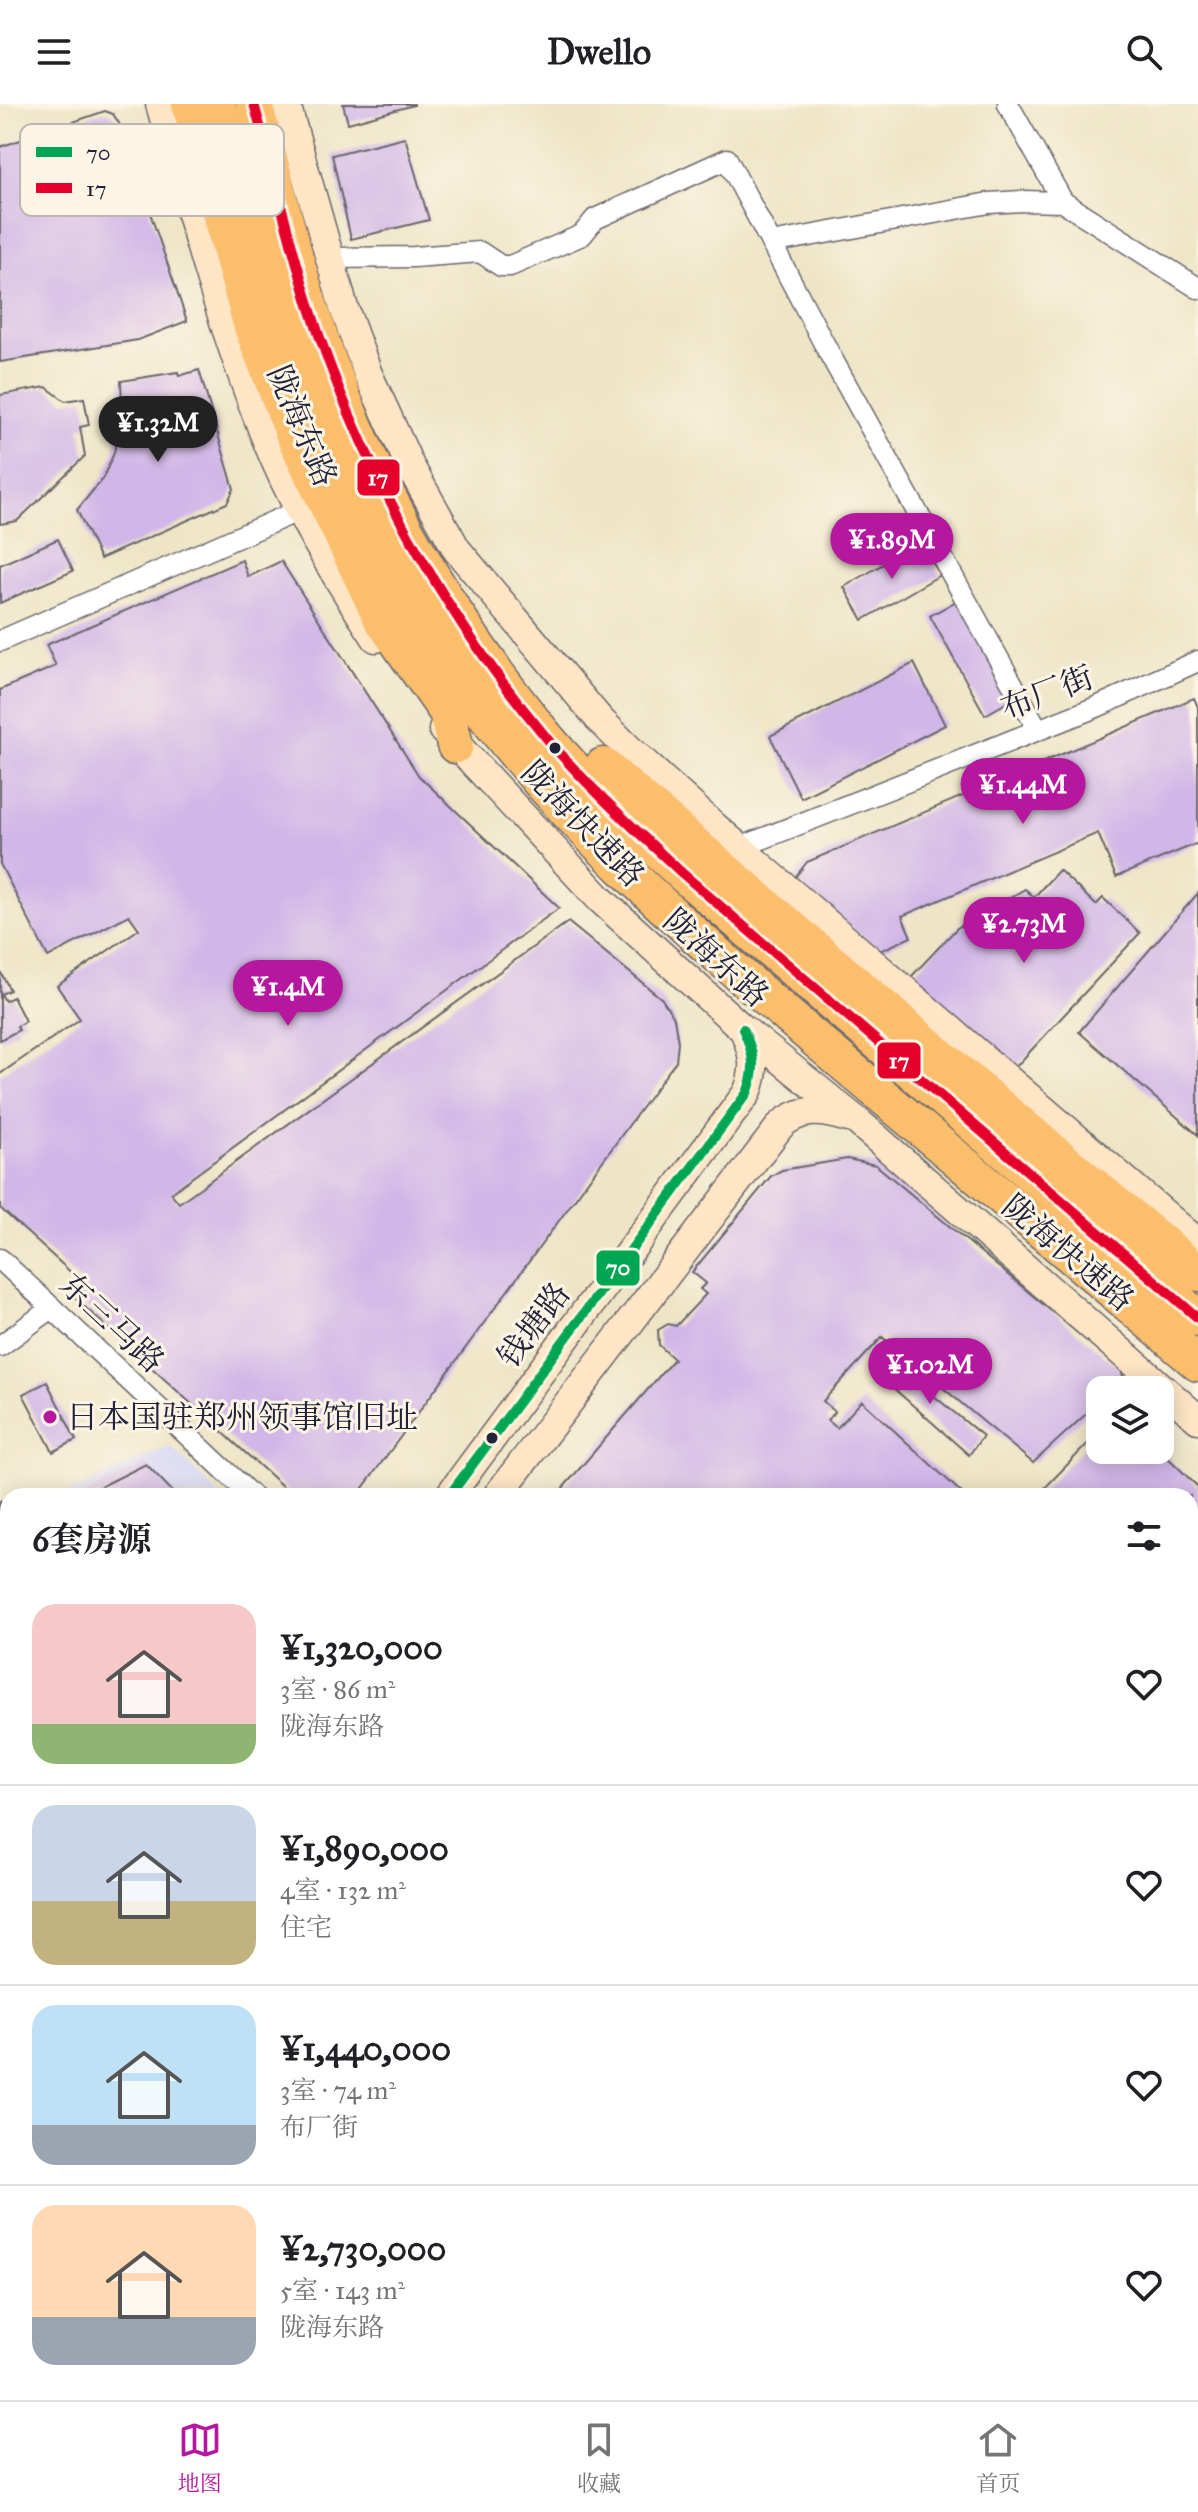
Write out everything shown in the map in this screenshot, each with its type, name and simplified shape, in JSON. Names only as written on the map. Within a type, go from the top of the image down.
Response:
[{"type":"highway","points":[[190,104],[196,124]]},
{"type":"highway","name":"陇海快速路","points":[[217,104],[223,124]]},
{"type":"highway","name":"陇海快速路","points":[[254,104],[259,124]]},
{"type":"highway","name":"陇海快速路","points":[[284,214],[310,309],[330,362],[364,445],[404,528],[456,615],[526,712],[609,805],[742,926],[1198,1318]]},
{"type":"highway","points":[[221,216],[252,327],[294,435],[382,619],[447,712],[455,745]]},
{"type":"highway","name":"陇海快速路","points":[[250,216],[281,320],[305,385],[334,452],[416,614],[462,684],[540,784],[674,917],[1198,1363]]},
{"type":"highway","points":[[456,615],[483,629],[516,665],[565,730],[626,787],[1198,1273]]},
{"type":"street","name":"陇海东路","points":[[160,104],[166,124]]},
{"type":"street","points":[[286,104],[344,308],[368,374],[410,466],[457,550],[600,720],[629,749],[739,848],[1198,1243]]},
{"type":"street","points":[[1008,104],[1063,202],[1198,288]]},
{"type":"street","points":[[330,258],[480,252],[501,266],[510,266],[582,235],[595,219],[727,159],[1037,728]]},
{"type":"street","points":[[771,243],[989,203],[1063,202]]},
{"type":"street","name":"陇海东路","points":[[191,216],[231,342],[270,448],[300,510],[364,621],[402,679],[455,745],[600,899],[743,1029],[857,1121],[1198,1419]]},
{"type":"street","points":[[0,641],[300,510]]},
{"type":"street","name":"布厂街","points":[[739,848],[1099,706],[1198,661]]},
{"type":"street","name":"钱塘路","points":[[455,1488],[747,1093],[755,1062],[743,1029]]},
{"type":"street","points":[[503,1488],[781,1125],[791,1116],[814,1110],[857,1121]]},
{"type":"street","name":"东三马路","points":[[0,1259],[243,1488]]},
{"type":"street","points":[[0,1346],[52,1308]]},
{"type":"shaded area","points":[[170,1446],[212,1488],[79,1488]]},
{"type":"building","points":[[343,104],[414,104],[414,105],[348,123]]},
{"type":"building","points":[[105,111],[113,114],[119,124],[67,124]]},
{"type":"building","points":[[405,137],[429,220],[351,239],[332,155]]},
{"type":"building","points":[[20,140],[20,216],[151,216],[187,321],[138,340],[0,362],[0,147]]},
{"type":"building","points":[[199,370],[234,489],[227,503],[100,559],[77,510],[103,478],[114,453],[122,406],[121,381],[178,372],[179,376]]},
{"type":"building","points":[[46,387],[65,401],[84,398],[89,425],[80,427],[85,456],[17,521],[0,524],[0,395]]},
{"type":"building","points":[[58,539],[73,571],[0,603],[0,565]]},
{"type":"building","points":[[921,542],[940,575],[863,620],[844,587]]},
{"type":"building","points":[[242,560],[248,577],[281,561],[419,776],[559,908],[171,1193],[179,1203],[568,922],[662,999],[674,1018],[678,1042],[676,1061],[363,1488],[284,1488],[75,1298],[86,1286],[0,1208],[0,1074],[80,1019],[57,986],[139,929],[129,915],[48,957],[0,864],[0,690],[56,666],[46,645]]},
{"type":"building","points":[[958,600],[1013,699],[985,715],[930,616]]},
{"type":"building","points":[[914,663],[945,725],[801,798],[770,736]]},
{"type":"building","points":[[1194,698],[1198,707],[1198,843],[1116,877],[1098,833],[902,916],[911,937],[880,951],[793,880],[807,862]]},
{"type":"building","points":[[1059,870],[1096,905],[1103,898],[1140,933],[1011,1072],[910,978],[957,928],[1025,889],[1034,897]]},
{"type":"building","points":[[1198,893],[1198,1135],[1079,1032]]},
{"type":"building","points":[[0,971],[10,990],[1,994],[5,1001],[13,997],[25,1021],[17,1026],[19,1030],[0,1040]]},
{"type":"building","points":[[847,1159],[876,1165],[1121,1369],[1123,1376],[1086,1376],[1086,1414],[1033,1463],[882,1337],[823,1401],[835,1412],[827,1420],[837,1428],[862,1401],[956,1488],[563,1488],[674,1359],[659,1345],[658,1330],[668,1324],[676,1326],[706,1294],[700,1289],[706,1283],[692,1272],[771,1176],[782,1170]]},
{"type":"building","points":[[886,1357],[983,1436],[969,1455],[874,1371]]},
{"type":"building","name":"日本国驻郑州领事馆旧址","points":[[47,1382],[76,1440],[53,1452],[23,1394]]},
{"type":"building","points":[[1086,1445],[1086,1464],[1174,1464],[1198,1488],[1045,1488]]},
{"type":"building","points":[[146,1464],[169,1488],[98,1488]]},
{"type":"transit line","name":"17","points":[[254,104],[259,124]]},
{"type":"transit line","name":"17","points":[[284,216],[330,366],[380,481],[440,590],[474,643],[549,741],[614,809],[682,873],[1198,1318]]},
{"type":"transit line","name":"70","points":[[455,1488],[747,1093],[753,1061],[743,1029]]},
{"type":"place","name":"日本国驻郑州领事馆旧址","points":[[50,1417]]}]
